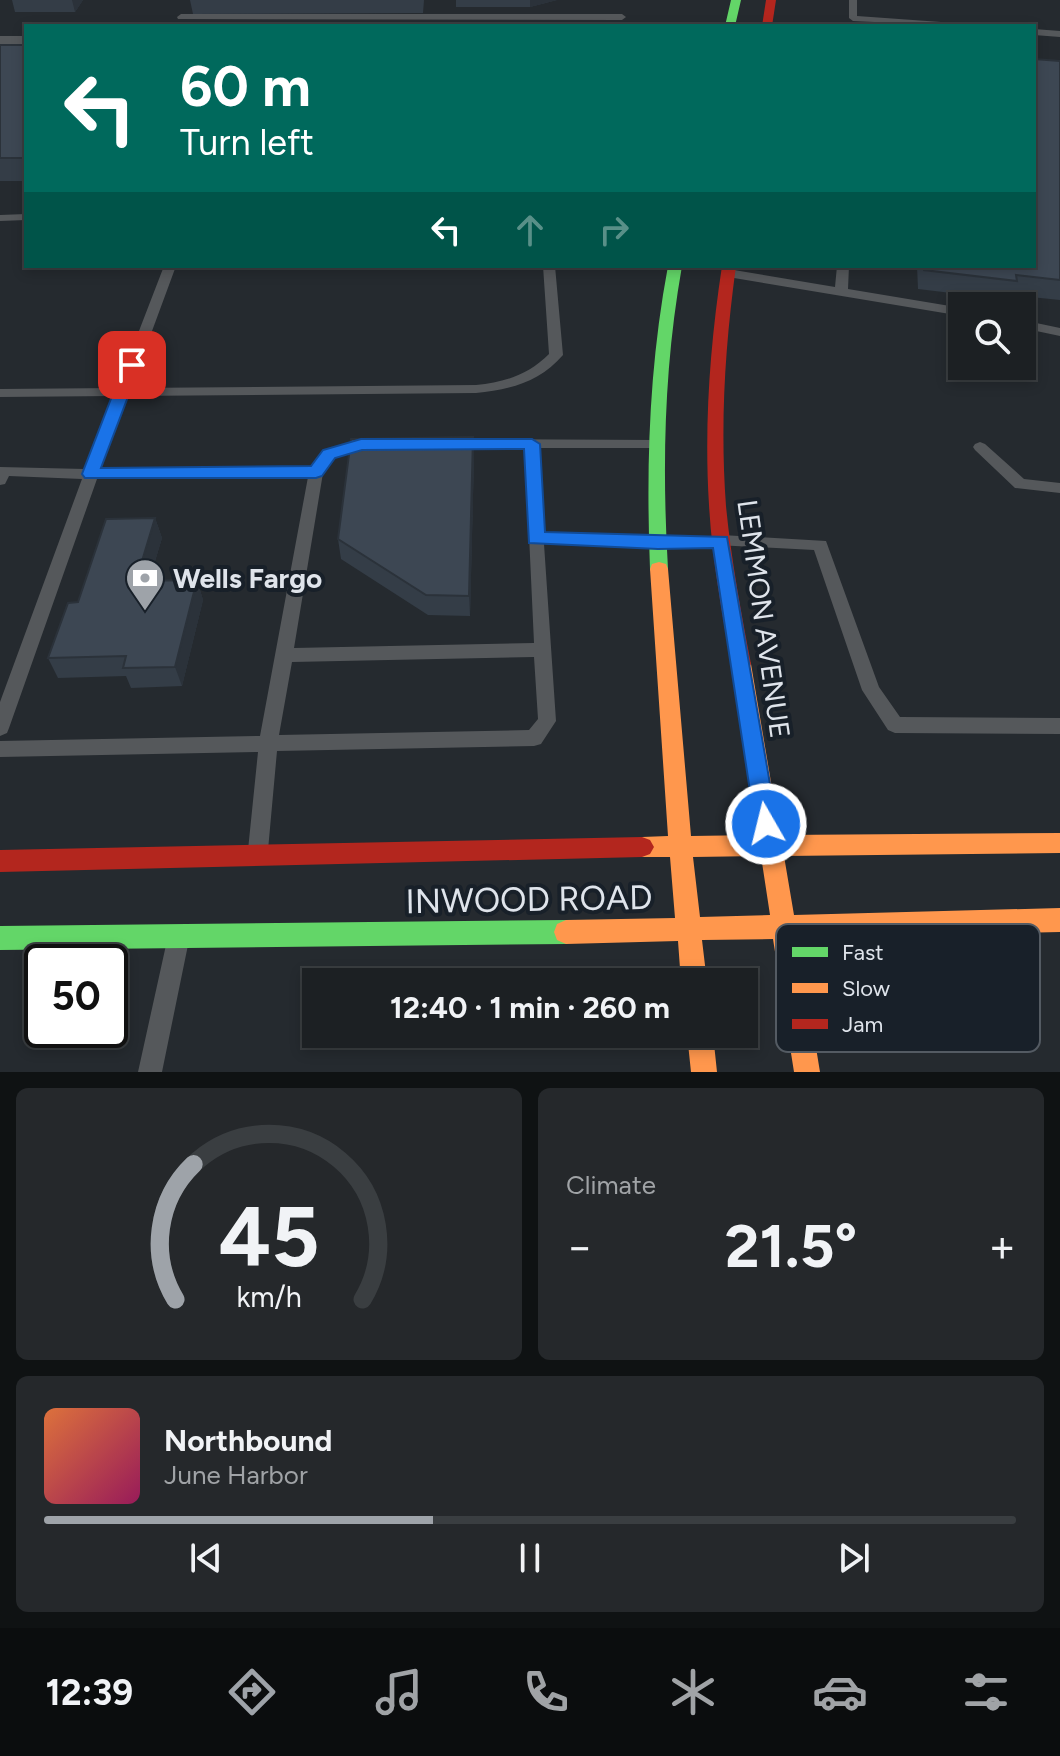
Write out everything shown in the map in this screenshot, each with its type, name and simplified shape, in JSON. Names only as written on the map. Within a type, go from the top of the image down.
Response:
[{"type":"main road","points":[[730,24],[736,0]]},
{"type":"main road","points":[[767,24],[771,0]]},
{"type":"main road","points":[[674,268],[665,306],[655,377],[653,443],[666,542],[682,846],[692,968]]},
{"type":"main road","name":"LEMMON AVENUE","points":[[710,269],[718,332],[713,541],[782,924]]},
{"type":"main road","name":"INWOOD ROAD","points":[[0,861],[682,846],[769,848],[1060,843]]},
{"type":"main road","name":"INWOOD ROAD","points":[[901,924],[1060,920]]},
{"type":"main road","name":"INWOOD ROAD","points":[[0,938],[776,927]]},
{"type":"main road","points":[[701,1048],[704,1072]]},
{"type":"main road","name":"LEMMON AVENUE","points":[[804,1052],[807,1072]]},
{"type":"street","points":[[0,41],[24,41]]},
{"type":"lane","points":[[853,0],[853,18],[930,24]]},
{"type":"lane","points":[[181,17],[622,18]]},
{"type":"lane","points":[[1036,32],[1060,34]]},
{"type":"lane","points":[[0,218],[24,217]]},
{"type":"lane","points":[[0,728],[169,268]]},
{"type":"lane","points":[[0,393],[405,390],[510,386],[541,372],[556,355],[549,268]]},
{"type":"lane","points":[[841,293],[843,268]]},
{"type":"lane","points":[[710,269],[948,310]]},
{"type":"lane","points":[[1036,327],[1060,332]]},
{"type":"lane","points":[[439,444],[653,443]]},
{"type":"lane","points":[[0,749],[534,738],[547,721],[532,444]]},
{"type":"lane","points":[[257,854],[268,745],[316,472],[329,454],[361,445],[392,445]]},
{"type":"lane","points":[[980,447],[1020,484],[1060,488]]},
{"type":"lane","points":[[1,474],[316,472]]},
{"type":"lane","points":[[536,538],[666,542]]},
{"type":"lane","points":[[713,541],[820,545],[871,690],[895,725],[1060,726]]},
{"type":"lane","points":[[284,655],[542,650]]},
{"type":"lane","points":[[150,1072],[179,936]]},
{"type":"building","points":[[0,45],[24,45],[24,158],[0,158]]},
{"type":"building","points":[[1036,59],[1060,61],[1060,280],[1016,275],[1017,281],[924,270],[1036,268]]},
{"type":"building","points":[[473,437],[469,596],[426,595],[338,539],[351,439]]},
{"type":"building","name":"Wells Fargo","points":[[155,518],[136,581],[197,580],[175,667],[123,668],[126,656],[48,658],[68,603],[78,602],[106,519]]},
{"type":"traffic: fast","points":[[730,24],[736,0]]},
{"type":"traffic: fast","points":[[659,569],[657,417],[663,341],[675,268]]},
{"type":"traffic: fast","points":[[0,938],[566,932]]},
{"type":"traffic: slow","points":[[659,569],[676,803],[693,968]]},
{"type":"traffic: slow","points":[[741,664],[783,924]]},
{"type":"traffic: slow","points":[[642,847],[1060,843]]},
{"type":"traffic: slow","points":[[895,924],[1060,920]]},
{"type":"traffic: slow","points":[[566,932],[776,927]]},
{"type":"traffic: slow","points":[[701,1048],[704,1072]]},
{"type":"traffic: slow","points":[[804,1052],[807,1072]]},
{"type":"traffic: jam","points":[[767,24],[771,0]]},
{"type":"traffic: jam","points":[[729,268],[717,369],[716,473],[723,557],[741,664]]},
{"type":"traffic: jam","points":[[0,861],[642,847]]},
{"type":"place","name":"Wells Fargo","points":[[145,612]]},
{"type":"route","points":[[132,365],[91,474],[316,472],[329,454],[361,445],[532,444],[536,538],[658,543],[721,541],[766,824]]}]
